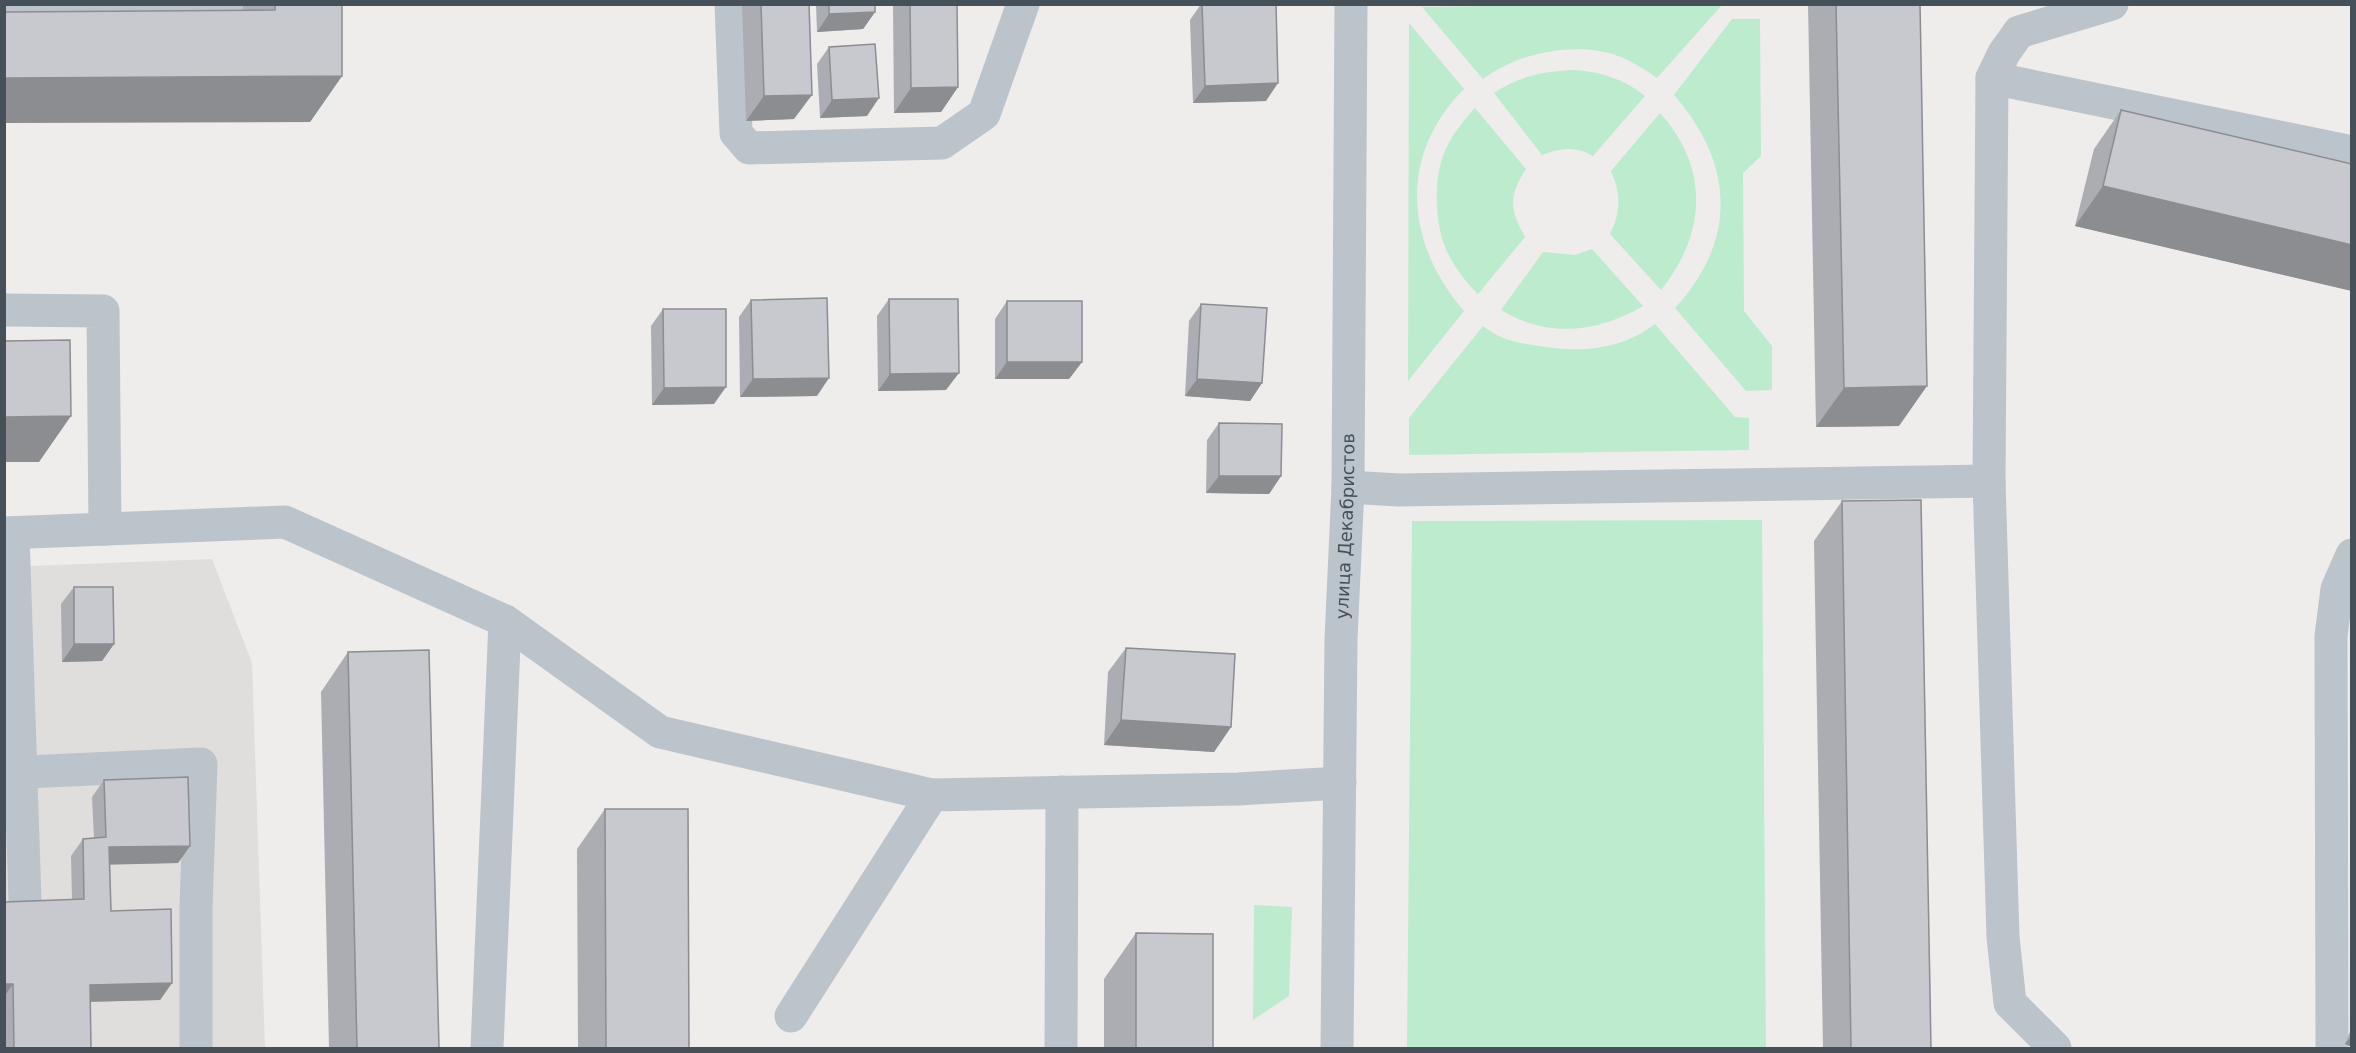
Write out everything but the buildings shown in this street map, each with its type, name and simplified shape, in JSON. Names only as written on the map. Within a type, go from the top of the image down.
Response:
[{"type":"street","points":[[4,8],[230,8],[230,4]]},
{"type":"street","points":[[730,4],[735,133],[749,148],[942,143],[984,114],[1023,4]]},
{"type":"street","name":"улица Декабристов","points":[[1336,1048],[1341,639],[1348,487],[1351,4]]},
{"type":"street","points":[[2055,1048],[2010,1003],[2003,937],[1989,482],[1992,78],[2004,53],[2019,32],[2112,4]]},
{"type":"street","points":[[1992,78],[2352,152]]},
{"type":"street","points":[[4,310],[103,311],[105,529]]},
{"type":"street","points":[[1348,487],[1399,490],[1989,482]]},
{"type":"street","points":[[25,901],[13,773],[9,533],[285,522],[505,621],[660,732],[932,795],[1238,789],[1340,783]]},
{"type":"street","points":[[2332,1048],[2331,636],[2337,589],[2352,555]]},
{"type":"street","points":[[486,1048],[505,621]]},
{"type":"street","points":[[13,773],[201,764],[196,909],[196,1048]]},
{"type":"street","points":[[1061,1048],[1062,792]]},
{"type":"street","points":[[791,1016],[932,795]]},
{"type":"shaded area","points":[[212,559],[252,663],[265,1048],[5,1048],[4,567]]},
{"type":"green space","points":[[1722,4],[1657,78],[1621,57],[1587,49],[1568,49],[1513,62],[1483,79],[1422,7]]},
{"type":"green space","points":[[1732,19],[1760,19],[1761,156],[1743,173],[1744,311],[1772,346],[1772,390],[1746,391],[1675,308],[1696,282],[1710,256],[1718,229],[1721,202],[1717,174],[1708,147],[1694,121],[1674,95]]},
{"type":"green space","points":[[1409,23],[1464,89],[1443,115],[1428,142],[1419,170],[1417,199],[1421,228],[1430,257],[1444,285],[1464,311],[1408,381]]},
{"type":"green space","points":[[1575,70],[1612,77],[1645,96],[1593,156],[1568,149],[1542,155],[1494,93],[1513,82],[1533,76]]},
{"type":"green space","points":[[1475,108],[1526,169],[1516,187],[1513,202],[1516,218],[1525,237],[1478,294],[1461,275],[1449,255],[1441,233],[1437,208],[1438,178],[1444,154],[1456,131]]},
{"type":"green space","points":[[1660,113],[1676,134],[1688,156],[1694,178],[1696,201],[1694,224],[1687,246],[1676,269],[1661,290],[1610,234],[1618,210],[1617,187],[1611,171]]},
{"type":"green space","points":[[1592,249],[1643,306],[1608,322],[1572,329],[1536,325],[1501,310],[1543,252],[1575,255]]},
{"type":"green space","points":[[1655,324],[1735,417],[1749,418],[1749,450],[1409,455],[1409,418],[1483,326],[1496,335],[1517,342],[1554,348],[1585,349],[1628,339]]},
{"type":"green space","points":[[1762,520],[1766,1048],[1407,1048],[1412,521]]},
{"type":"green space","points":[[1254,905],[1292,907],[1289,996],[1253,1020]]}]
